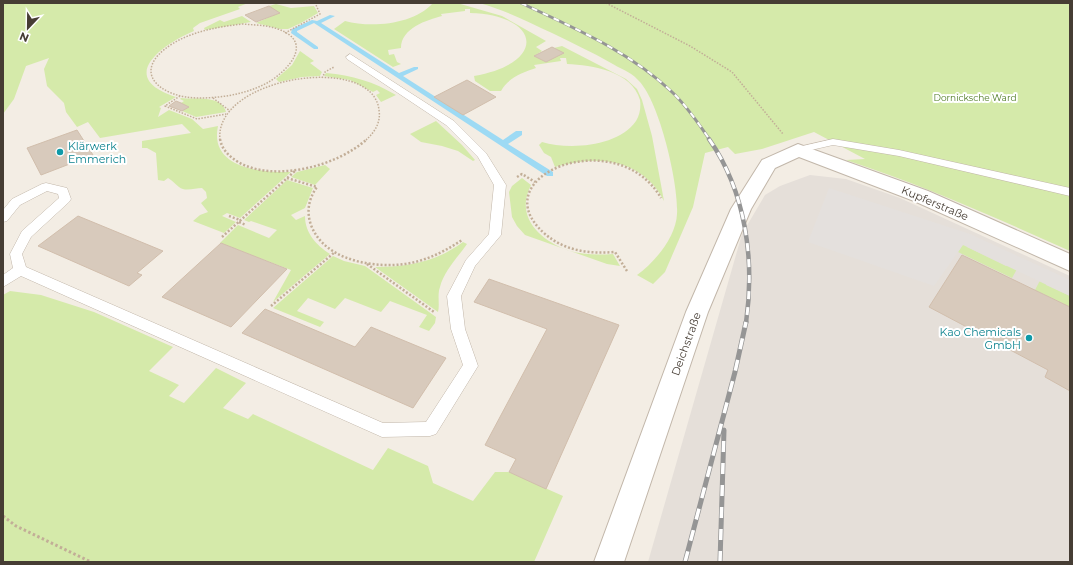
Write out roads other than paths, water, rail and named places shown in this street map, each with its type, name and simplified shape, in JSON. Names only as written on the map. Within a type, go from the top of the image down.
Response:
[{"type":"street","name":"Kupferstraße","points":[[798,150],[921,196],[1070,263]]},
{"type":"street","name":"Deichstraße","points":[[609,562],[697,312],[741,209],[768,164],[798,150]]},
{"type":"lane","points":[[20,270],[382,430],[430,429],[471,366],[457,322],[454,296],[470,263],[495,235],[500,185],[482,155],[450,123],[350,57]]},
{"type":"lane","points":[[798,150],[834,142],[899,153],[1070,192]]},
{"type":"lane","points":[[3,218],[16,202],[46,188],[63,191],[65,199],[26,234],[16,254],[20,270]]},
{"type":"lane","points":[[3,282],[20,270]]},
{"type":"waterway","points":[[317,23],[332,16]]},
{"type":"waterway","points":[[316,48],[294,33],[294,30],[314,21],[317,23]]},
{"type":"waterway","points":[[317,23],[398,76]]},
{"type":"waterway","points":[[398,76],[416,68]]},
{"type":"waterway","points":[[398,76],[503,144]]},
{"type":"waterway","points":[[503,144],[519,133]]},
{"type":"waterway","points":[[503,144],[550,174]]},
{"type":"railway","points":[[521,3],[600,42],[638,64],[655,77],[683,103],[710,140]]},
{"type":"railway","points":[[709,139],[722,160],[732,181],[745,227],[749,275],[749,299],[746,323]]},
{"type":"railway","points":[[685,562],[735,372],[746,322]]},
{"type":"railway","points":[[720,562],[724,430]]},
{"type":"place","name":"Klärwerk Emmerich","points":[[60,152]]},
{"type":"place","name":"Kao Chemicals GmbH","points":[[1029,338]]},
{"type":"park label","name":"Dornicksche Ward","points":[[975,98]]}]
